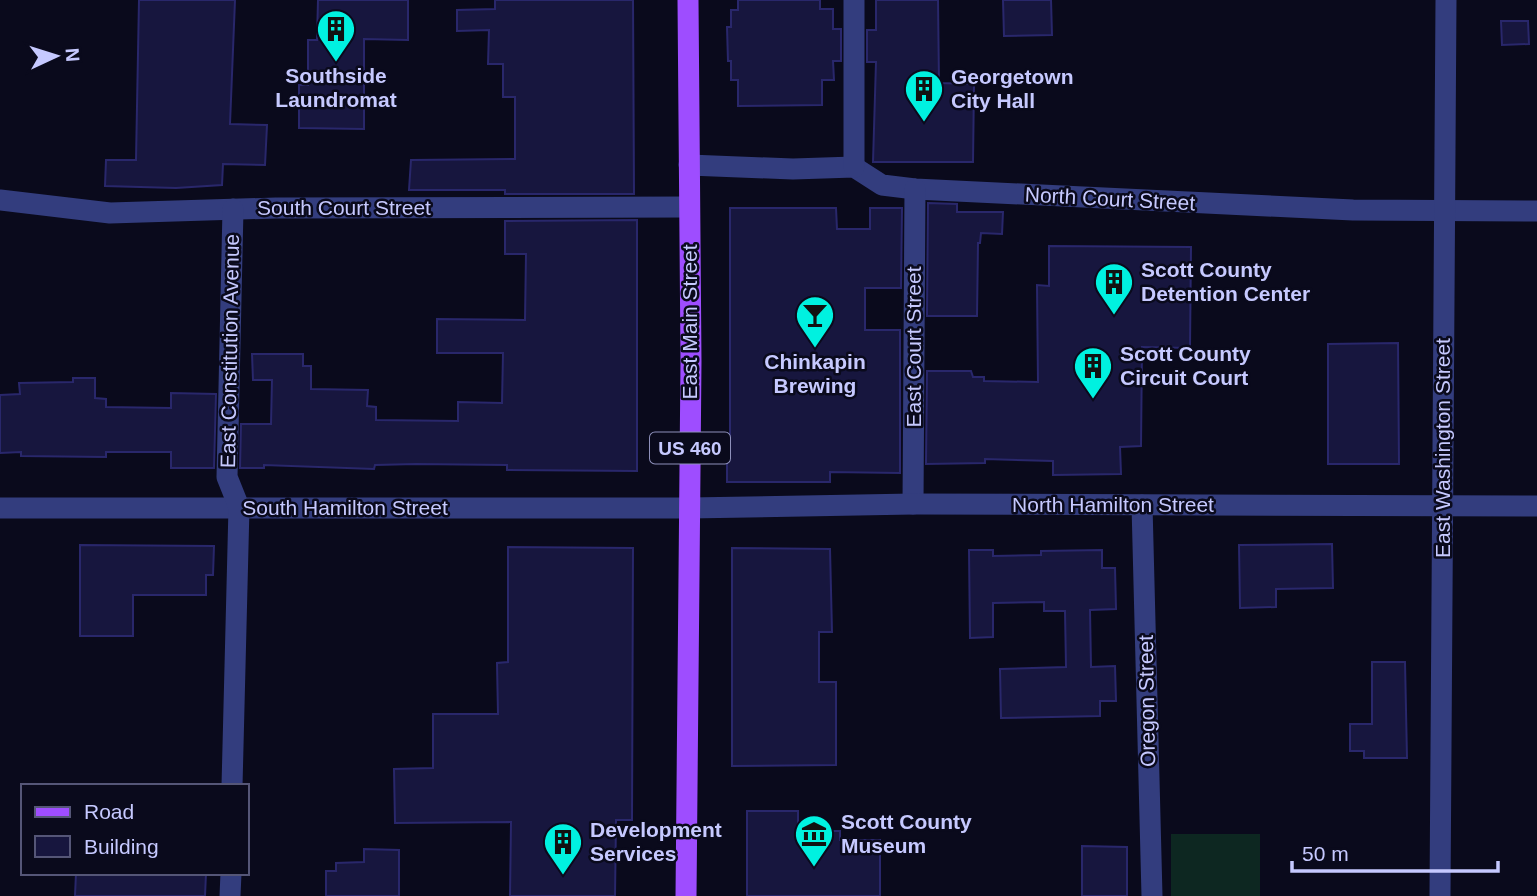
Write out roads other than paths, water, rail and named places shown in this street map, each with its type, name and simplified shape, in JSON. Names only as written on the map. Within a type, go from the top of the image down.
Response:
[{"type":"main road","name":"East Main Street","points":[[685,896],[689,508],[688,0]]},
{"type":"street","points":[[689,165],[803,169],[854,167],[854,0]]},
{"type":"street","name":"East Washington Street","points":[[1440,896],[1446,0]]},
{"type":"street","name":"North Court Street","points":[[854,167],[882,185],[915,189],[1353,210],[1537,211]]},
{"type":"street","name":"East Court Street","points":[[913,504],[915,189]]},
{"type":"street","name":"South Court Street","points":[[0,200],[110,213],[233,209],[690,207]]},
{"type":"street","name":"East Constitution Avenue","points":[[232,784],[239,508],[227,477],[233,209]]},
{"type":"street","name":"North Hamilton Street","points":[[689,508],[913,504],[1537,506]]},
{"type":"street","name":"Oregon Street","points":[[1142,505],[1152,896]]},
{"type":"street","name":"South Hamilton Street","points":[[0,508],[689,508]]},
{"type":"street","points":[[230,875],[230,896]]},
{"type":"place","name":"Southside Laundromat","points":[[336,63]]},
{"type":"place","name":"Georgetown City Hall","points":[[924,123]]},
{"type":"place","name":"Scott County Detention Center","points":[[1114,316]]},
{"type":"place","name":"Chinkapin Brewing","points":[[815,349]]},
{"type":"place","name":"Scott County Circuit Court","points":[[1093,400]]},
{"type":"place","name":"Scott County Museum","points":[[814,868]]},
{"type":"place","name":"Development Services","points":[[563,876]]}]
